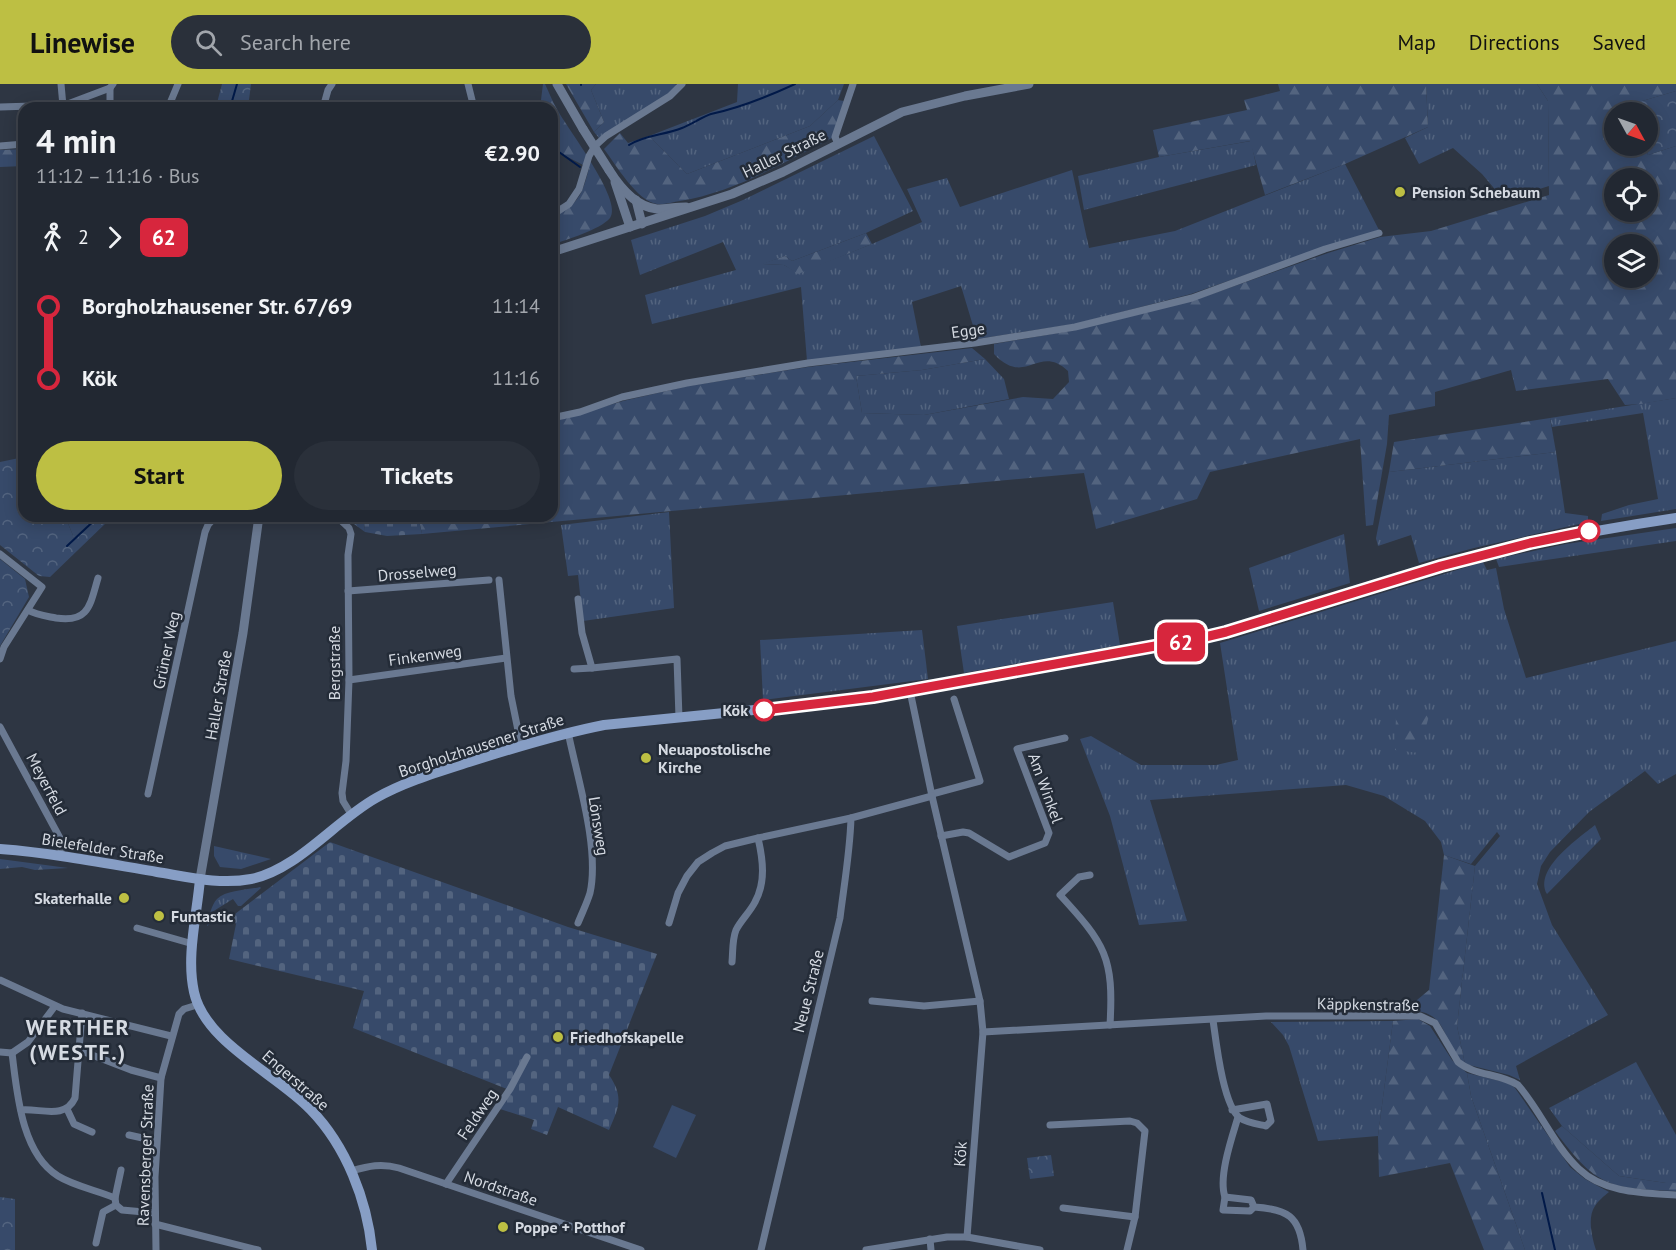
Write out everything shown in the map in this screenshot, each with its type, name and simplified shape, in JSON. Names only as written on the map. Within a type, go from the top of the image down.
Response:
[{"type":"main road","name":"Borgholzhausener Straße","points":[[200,879],[235,882],[254,879],[272,872],[300,855],[351,814],[390,791],[452,767],[568,732],[604,725],[816,705],[910,691],[1157,647],[1226,632],[1486,554],[1594,530],[1676,518]]},
{"type":"main road","name":"Bielefelder Straße","points":[[0,849],[200,879]]},
{"type":"main road","name":"Engerstraße","points":[[200,879],[192,976],[198,1005],[210,1025],[224,1041],[272,1076],[310,1109],[336,1142],[351,1171],[364,1210],[372,1250]]},
{"type":"street","points":[[62,84],[64,102]]},
{"type":"street","points":[[170,102],[178,84]]},
{"type":"street","points":[[325,102],[332,84]]},
{"type":"street","points":[[468,84],[472,102]]},
{"type":"street","points":[[557,84],[615,180],[630,227]]},
{"type":"street","points":[[558,211],[568,204],[579,189],[589,156],[595,146],[606,136],[670,96],[682,84]]},
{"type":"street","points":[[838,144],[836,137],[853,84]]},
{"type":"street","name":"Haller Straße","points":[[558,250],[732,194],[783,172],[902,112],[965,96],[1029,84]]},
{"type":"street","points":[[71,102],[111,86],[110,102]]},
{"type":"street","points":[[0,107],[18,106]]},
{"type":"street","points":[[0,146],[18,144]]},
{"type":"street","points":[[615,180],[647,207],[658,209],[697,206]]},
{"type":"street","points":[[636,200],[642,224]]},
{"type":"street","name":"Egge","points":[[558,417],[580,412],[622,397],[687,383],[808,363],[975,343],[1075,327],[1192,298],[1325,249],[1379,233]]},
{"type":"street","name":"Grüner Weg","points":[[148,794],[205,532],[210,522]]},
{"type":"street","name":"Haller Straße","points":[[200,879],[243,633],[258,522]]},
{"type":"street","name":"Bergstraße","points":[[342,522],[349,528],[351,534],[348,555],[349,680],[346,761],[342,793],[351,814]]},
{"type":"street","points":[[0,554],[41,585],[41,590],[4,647],[0,659]]},
{"type":"street","points":[[28,610],[34,614],[63,619],[76,618],[90,605],[98,578]]},
{"type":"street","name":"Drosselweg","points":[[348,591],[489,580]]},
{"type":"street","points":[[499,580],[511,696],[521,745]]},
{"type":"street","points":[[578,599],[582,633],[592,668]]},
{"type":"street","name":"Finkenweg","points":[[349,680],[506,658]]},
{"type":"street","points":[[574,669],[677,659],[679,718]]},
{"type":"street","name":"Kök","points":[[910,691],[980,1001],[982,1032],[967,1238]]},
{"type":"street","points":[[669,923],[678,893],[687,876],[698,862],[725,846],[851,818],[980,781],[954,699]]},
{"type":"street","name":"Meyerfeld","points":[[0,727],[61,840],[61,857]]},
{"type":"street","name":"Lönsweg","points":[[568,732],[589,832],[592,869],[590,892],[578,923]]},
{"type":"street","name":"Am Winkel","points":[[941,836],[969,833],[1009,857],[1045,843],[1049,833],[1017,749],[1065,738]]},
{"type":"street","name":"Neue Straße","points":[[761,1250],[840,918],[844,876],[850,852],[851,818]]},
{"type":"street","points":[[732,962],[737,929],[755,901],[761,882],[763,868],[758,838]]},
{"type":"street","points":[[1090,875],[1079,877],[1060,895],[1098,939],[1107,959],[1112,991],[1110,1025]]},
{"type":"street","points":[[137,928],[193,944]]},
{"type":"street","points":[[0,980],[55,1006],[171,1036]]},
{"type":"street","points":[[872,1001],[924,1006],[980,1001]]},
{"type":"street","name":"Ravensberger Straße","points":[[156,1250],[156,1141],[161,1078],[178,1014],[184,1009],[198,1005]]},
{"type":"street","points":[[0,1052],[12,1053],[28,1042],[55,1006]]},
{"type":"street","points":[[21,1110],[67,1109],[75,1098],[82,1013]]},
{"type":"street","name":"Käppkenstraße","points":[[982,1032],[1266,1016],[1420,1016],[1435,1023],[1458,1062],[1463,1066],[1508,1079],[1518,1085],[1573,1163],[1588,1176],[1611,1187],[1628,1191],[1676,1195]]},
{"type":"street","points":[[1213,1020],[1224,1085],[1232,1110],[1238,1117],[1250,1123],[1266,1126],[1271,1121],[1267,1104],[1232,1110]]},
{"type":"street","points":[[79,1050],[130,1070],[161,1078]]},
{"type":"street","points":[[12,1053],[21,1110],[34,1150],[49,1169],[65,1180],[115,1202],[122,1210],[155,1213]]},
{"type":"street","name":"Feldweg","points":[[446,1184],[510,1089],[527,1057]]},
{"type":"street","points":[[67,1109],[74,1124],[92,1132]]},
{"type":"street","points":[[1238,1117],[1229,1146],[1222,1190],[1225,1197],[1223,1210],[1250,1211],[1254,1207],[1273,1208],[1291,1217],[1298,1225],[1303,1250]]},
{"type":"street","points":[[1050,1125],[1130,1121],[1142,1126],[1146,1136],[1135,1217],[1127,1250]]},
{"type":"street","points":[[129,1135],[156,1141]]},
{"type":"street","name":"Nordstraße","points":[[351,1171],[372,1165],[386,1165],[641,1250]]},
{"type":"street","points":[[96,1243],[103,1212],[115,1202],[121,1170]]},
{"type":"street","points":[[1225,1197],[1251,1200],[1254,1207]]},
{"type":"street","points":[[1063,1208],[1135,1217]]},
{"type":"street","points":[[155,1224],[258,1250]]},
{"type":"street","points":[[866,1250],[930,1239],[967,1238],[1037,1250]]},
{"type":"street","points":[[930,1239],[931,1250]]},
{"type":"green space","points":[[222,84],[251,84],[249,102],[217,102]]},
{"type":"green space","points":[[543,84],[545,84],[553,102],[541,102]]},
{"type":"green space","points":[[566,84],[596,84],[591,90],[604,122],[594,132]]},
{"type":"green space","points":[[596,84],[675,84],[678,86],[599,138],[594,132],[604,122],[591,90]]},
{"type":"green space","points":[[738,84],[844,84],[838,100],[810,126],[687,174],[649,136],[737,102]]},
{"type":"green space","points":[[1278,84],[1426,84],[1428,127],[1345,164],[1265,195],[1250,141],[1159,157],[1153,130],[1247,110],[1244,100],[1280,91]]},
{"type":"green space","points":[[1426,84],[1537,84],[1548,101],[1549,186],[1504,200],[1482,174],[1453,148],[1419,164],[1405,138],[1428,127]]},
{"type":"green space","points":[[1537,84],[1676,84],[1676,91],[1639,102],[1604,102],[1604,156],[1658,156],[1658,152],[1676,146],[1676,398],[1625,405],[1608,379],[1516,391],[1511,370],[1435,392],[1435,406],[1389,415],[1387,444],[1373,525],[1366,526],[1360,439],[1210,472],[1197,499],[1096,529],[1084,473],[558,521],[558,420],[623,401],[688,386],[808,367],[972,348],[985,359],[922,370],[856,376],[862,413],[924,415],[1023,397],[1053,399],[1069,382],[1068,371],[1048,361],[1015,367],[1005,363],[994,354],[994,344],[1075,330],[1192,301],[1380,237],[1431,231],[1549,195],[1548,101]]},
{"type":"green space","points":[[1676,91],[1676,146],[1658,152],[1658,102],[1639,102]]},
{"type":"green space","points":[[838,100],[844,101],[832,138],[739,184],[700,197],[666,204],[649,201],[628,181],[604,149],[620,133],[628,143],[649,136],[687,174],[810,126]]},
{"type":"green space","points":[[558,111],[602,181],[612,209],[610,218],[599,226],[558,243],[558,214],[578,198],[589,168],[558,152]]},
{"type":"green space","points":[[874,136],[913,211],[866,233],[792,261],[785,256],[763,264],[784,265],[798,273],[922,222],[907,189],[947,178],[960,207],[1072,170],[1089,248],[1175,231],[1345,164],[1379,230],[1191,294],[1075,324],[977,339],[961,286],[912,302],[921,347],[807,361],[801,287],[652,324],[645,295],[736,270],[723,242],[640,275],[631,240],[705,216],[743,200]]},
{"type":"green space","points":[[1251,141],[1256,165],[1084,210],[1078,176],[1159,157]]},
{"type":"green space","points":[[18,149],[18,166],[0,167],[0,150]]},
{"type":"green space","points":[[866,233],[872,244],[798,274],[784,265],[761,264],[785,256],[792,261]]},
{"type":"green space","points":[[985,359],[1004,379],[1009,399],[924,415],[862,413],[856,376],[922,370]]},
{"type":"green space","points":[[1676,398],[1676,509],[1601,521],[1602,514],[1658,499],[1643,413],[1552,427],[1550,418]]},
{"type":"green space","points":[[1550,418],[1556,452],[1389,472],[1394,442]]},
{"type":"green space","points":[[1556,452],[1565,513],[1588,516],[1588,522],[1419,563],[1411,535],[1378,546],[1376,538],[1389,472]]},
{"type":"green space","points":[[18,458],[18,522],[67,522],[74,538],[91,522],[107,522],[50,577],[39,576],[0,545],[0,462]]},
{"type":"green space","points":[[669,512],[674,608],[583,621],[578,575],[568,576],[561,525]]},
{"type":"green space","points":[[67,522],[91,522],[74,538]]},
{"type":"green space","points":[[351,522],[364,522],[365,532]]},
{"type":"green space","points":[[364,522],[419,522],[422,534],[387,536],[365,532]]},
{"type":"green space","points":[[419,522],[552,522],[422,534]]},
{"type":"green space","points":[[1676,528],[1676,541],[1499,567],[1496,559],[1566,544]]},
{"type":"green space","points":[[1344,534],[1350,583],[1259,611],[1249,568]]},
{"type":"green space","points":[[0,559],[25,579],[29,597],[0,646]]},
{"type":"green space","points":[[1483,562],[1487,570],[1496,568],[1504,609],[1526,678],[1676,641],[1676,774],[1658,784],[1645,771],[1589,812],[1550,852],[1541,866],[1537,884],[1552,925],[1608,1015],[1516,1066],[1520,1080],[1465,1064],[1457,1026],[1475,866],[1500,836],[1497,832],[1471,864],[1444,855],[1441,842],[1425,821],[1384,796],[1346,785],[1150,800],[1187,921],[1139,925],[1110,816],[1080,739],[1091,736],[1141,765],[1216,765],[1238,760],[1220,643]]},
{"type":"green space","points":[[1113,602],[1120,645],[964,673],[957,626]]},
{"type":"green space","points":[[922,630],[928,679],[763,700],[760,640]]},
{"type":"green space","points":[[1430,712],[1419,753],[1395,750],[1396,715]]},
{"type":"green space","points":[[1595,825],[1601,839],[1547,894],[1544,884],[1546,874],[1552,865],[1569,846]]},
{"type":"green space","points":[[330,842],[568,927],[657,954],[609,1075],[617,1090],[618,1102],[609,1130],[558,1107],[547,1135],[531,1129],[534,1120],[500,1109],[512,1091],[353,1028],[364,991],[229,959],[236,924],[231,917]]},
{"type":"green space","points":[[214,846],[271,859],[241,869],[220,867],[214,856]]},
{"type":"green space","points":[[1444,855],[1475,866],[1457,1026],[1465,1064],[1457,1055],[1437,1020],[1420,1011],[1405,1010],[1429,990]]},
{"type":"green space","points":[[0,859],[68,868],[0,869]]},
{"type":"green space","points":[[260,887],[241,906],[238,906],[233,899],[212,912],[211,916],[214,921],[207,926],[213,905],[221,896]]},
{"type":"green space","points":[[1418,1019],[1430,1026],[1452,1060],[1467,1073],[1471,1096],[1525,1250],[1484,1250],[1450,1163],[1379,1177],[1378,1136],[1393,1021]]},
{"type":"green space","points":[[1393,1021],[1378,1136],[1318,1141],[1289,1046],[1271,1022]]},
{"type":"green space","points":[[1636,1062],[1676,1135],[1676,1183],[1619,1176],[1562,1126],[1549,1108]]},
{"type":"green space","points":[[1467,1073],[1508,1083],[1515,1088],[1570,1167],[1585,1179],[1609,1192],[1596,1204],[1591,1216],[1596,1250],[1525,1250],[1471,1096]]},
{"type":"green space","points":[[672,1105],[696,1115],[676,1158],[653,1147]]},
{"type":"green space","points":[[1562,1126],[1619,1176],[1676,1183],[1676,1191],[1634,1189],[1605,1181],[1593,1174],[1569,1149],[1555,1131]]},
{"type":"green space","points":[[1051,1155],[1054,1176],[1030,1179],[1027,1158]]},
{"type":"green space","points":[[0,1197],[15,1199],[15,1250],[0,1250]]},
{"type":"waterway","points":[[232,102],[237,84]]},
{"type":"waterway","points":[[629,145],[641,139],[682,128],[708,115],[754,101],[795,84]]},
{"type":"waterway","points":[[558,151],[580,167]]},
{"type":"waterway","points":[[67,546],[93,522]]},
{"type":"waterway","points":[[1542,1193],[1555,1250]]},
{"type":"bus line","name":"62","points":[[764,710],[855,700],[1205,637],[1486,554],[1589,531]]},
{"type":"place","name":"Pension Schebaum","points":[[1400,192]]},
{"type":"place","name":"Kök","points":[[764,710]]},
{"type":"place","name":"Neuapostolische Kirche","points":[[646,758]]},
{"type":"place","name":"Skaterhalle","points":[[124,898]]},
{"type":"place","name":"Funtastic","points":[[159,916]]},
{"type":"place","name":"Friedhofskapelle","points":[[558,1037]]},
{"type":"place","name":"Poppe + Potthof","points":[[503,1227]]},
{"type":"district","name":"WERTHER (WESTF.)","points":[[78,1040]]}]
